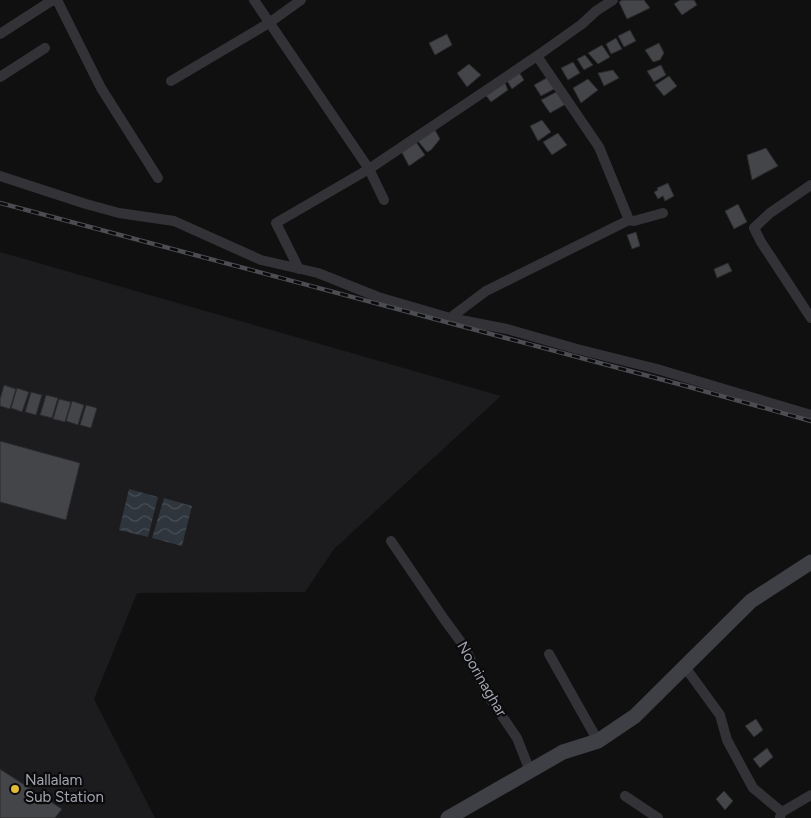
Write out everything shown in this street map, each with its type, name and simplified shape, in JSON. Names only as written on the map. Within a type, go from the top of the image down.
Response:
[{"type":"street","points":[[0,34],[48,3],[56,0],[101,88],[158,178]]},
{"type":"street","points":[[254,0],[369,169],[384,200]]},
{"type":"street","points":[[171,81],[269,23],[301,0]]},
{"type":"street","points":[[298,269],[276,223],[369,169],[537,56],[612,0]]},
{"type":"street","points":[[0,77],[46,48]]},
{"type":"street","points":[[537,56],[599,147],[629,220]]},
{"type":"street","points":[[0,176],[103,209],[174,221],[261,260],[318,273],[378,297],[450,318],[507,329],[576,349],[657,369],[811,415]]},
{"type":"street","points":[[811,185],[770,212],[754,228],[761,242],[811,318]]},
{"type":"street","points":[[450,318],[486,291],[629,220],[634,221],[663,213]]},
{"type":"street","name":"Noorinaghar","points":[[392,541],[466,649],[490,697],[517,738],[530,771]]},
{"type":"street","points":[[448,818],[564,752],[598,741],[635,716],[751,601],[811,562]]},
{"type":"street","points":[[549,654],[598,741]]},
{"type":"street","points":[[685,667],[720,715],[727,740],[753,788],[781,815],[811,795]]},
{"type":"street","points":[[625,796],[658,818]]},
{"type":"shaded area","points":[[0,252],[501,396],[334,549],[305,592],[137,593],[94,699],[155,818],[0,818]]},
{"type":"water","points":[[129,489],[158,497],[148,537],[119,530]]},
{"type":"water","points":[[164,498],[192,506],[182,546],[152,538]]},
{"type":"building","points":[[622,0],[644,0],[650,8],[627,19],[619,2]]},
{"type":"building","points":[[680,0],[694,0],[697,5],[682,15],[674,4]]},
{"type":"building","points":[[630,30],[636,41],[624,47],[618,36]]},
{"type":"building","points":[[447,34],[452,45],[435,55],[429,43]]},
{"type":"building","points":[[616,38],[622,49],[611,54],[606,44]]},
{"type":"building","points":[[659,43],[664,53],[660,60],[653,62],[645,50]]},
{"type":"building","points":[[602,45],[610,57],[598,64],[588,53]]},
{"type":"building","points":[[585,55],[593,65],[584,70],[577,59]]},
{"type":"building","points":[[573,62],[580,73],[568,80],[561,68]]},
{"type":"building","points":[[469,64],[481,75],[467,87],[457,73]]},
{"type":"building","points":[[661,65],[666,75],[654,82],[647,71]]},
{"type":"building","points":[[613,70],[619,78],[604,86],[598,73]]},
{"type":"building","points":[[519,72],[524,80],[512,89],[507,81]]},
{"type":"building","points":[[552,75],[560,86],[541,96],[534,85]]},
{"type":"building","points":[[669,76],[677,86],[664,96],[655,85]]},
{"type":"building","points":[[588,79],[598,90],[581,103],[573,88]]},
{"type":"building","points":[[504,81],[508,90],[491,102],[483,92]]},
{"type":"building","points":[[558,91],[566,104],[550,113],[541,100]]},
{"type":"building","points":[[542,120],[551,132],[538,141],[530,126]]},
{"type":"building","points":[[435,130],[440,139],[427,152],[417,140]]},
{"type":"building","points":[[558,133],[567,145],[552,155],[543,142]]},
{"type":"building","points":[[414,139],[425,155],[409,166],[401,151]]},
{"type":"building","points":[[766,148],[778,166],[752,180],[747,155]]},
{"type":"building","points":[[668,183],[674,196],[665,201],[663,196],[658,199],[654,192],[658,190],[657,188]]},
{"type":"building","points":[[738,204],[747,222],[734,229],[725,211]]},
{"type":"building","points":[[636,232],[640,246],[632,249],[627,235]]},
{"type":"building","points":[[728,263],[732,271],[717,278],[714,269]]},
{"type":"building","points":[[4,385],[16,389],[10,409],[0,406]]},
{"type":"building","points":[[17,388],[29,392],[22,412],[11,408]]},
{"type":"building","points":[[31,392],[42,395],[36,415],[25,412]]},
{"type":"building","points":[[46,395],[58,398],[52,418],[40,415]]},
{"type":"building","points":[[59,399],[71,402],[65,422],[53,419]]},
{"type":"building","points":[[72,401],[84,405],[78,425],[66,421]]},
{"type":"building","points":[[86,405],[97,408],[91,428],[80,425]]},
{"type":"building","points":[[0,441],[80,463],[66,520],[0,502]]},
{"type":"building","points":[[756,719],[763,730],[754,737],[745,726]]},
{"type":"building","points":[[767,748],[773,757],[760,768],[753,759]]},
{"type":"building","name":"Nallalam Sub Station","points":[[0,769],[62,809],[55,818],[0,818]]},
{"type":"building","points":[[724,791],[733,801],[725,810],[716,799]]},
{"type":"railway","points":[[0,203],[811,421]]},
{"type":"place","name":"Nallalam Sub Station","points":[[15,789]]}]
